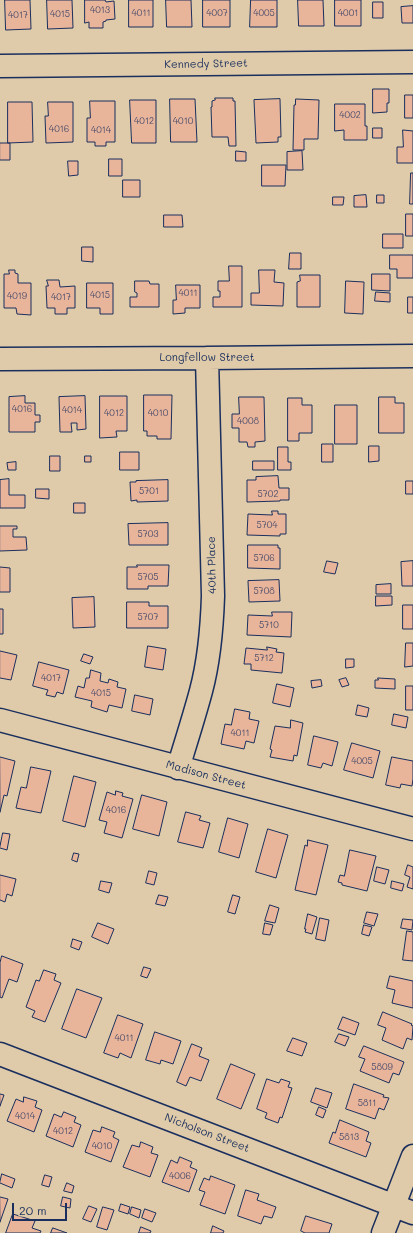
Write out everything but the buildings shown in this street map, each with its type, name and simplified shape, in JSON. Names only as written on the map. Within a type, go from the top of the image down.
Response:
[{"type":"street","name":"Kennedy Street","points":[[0,66],[413,62]]},
{"type":"street","name":"Longfellow Street","points":[[0,358],[413,356]]},
{"type":"street","name":"40th Place","points":[[178,768],[202,689],[211,636],[213,596],[207,358]]},
{"type":"street","name":"Madison Street","points":[[0,720],[413,829]]},
{"type":"street","name":"Nicholson Street","points":[[0,1054],[403,1209]]},
{"type":"street","points":[[383,1233],[403,1209],[413,1156]]}]
